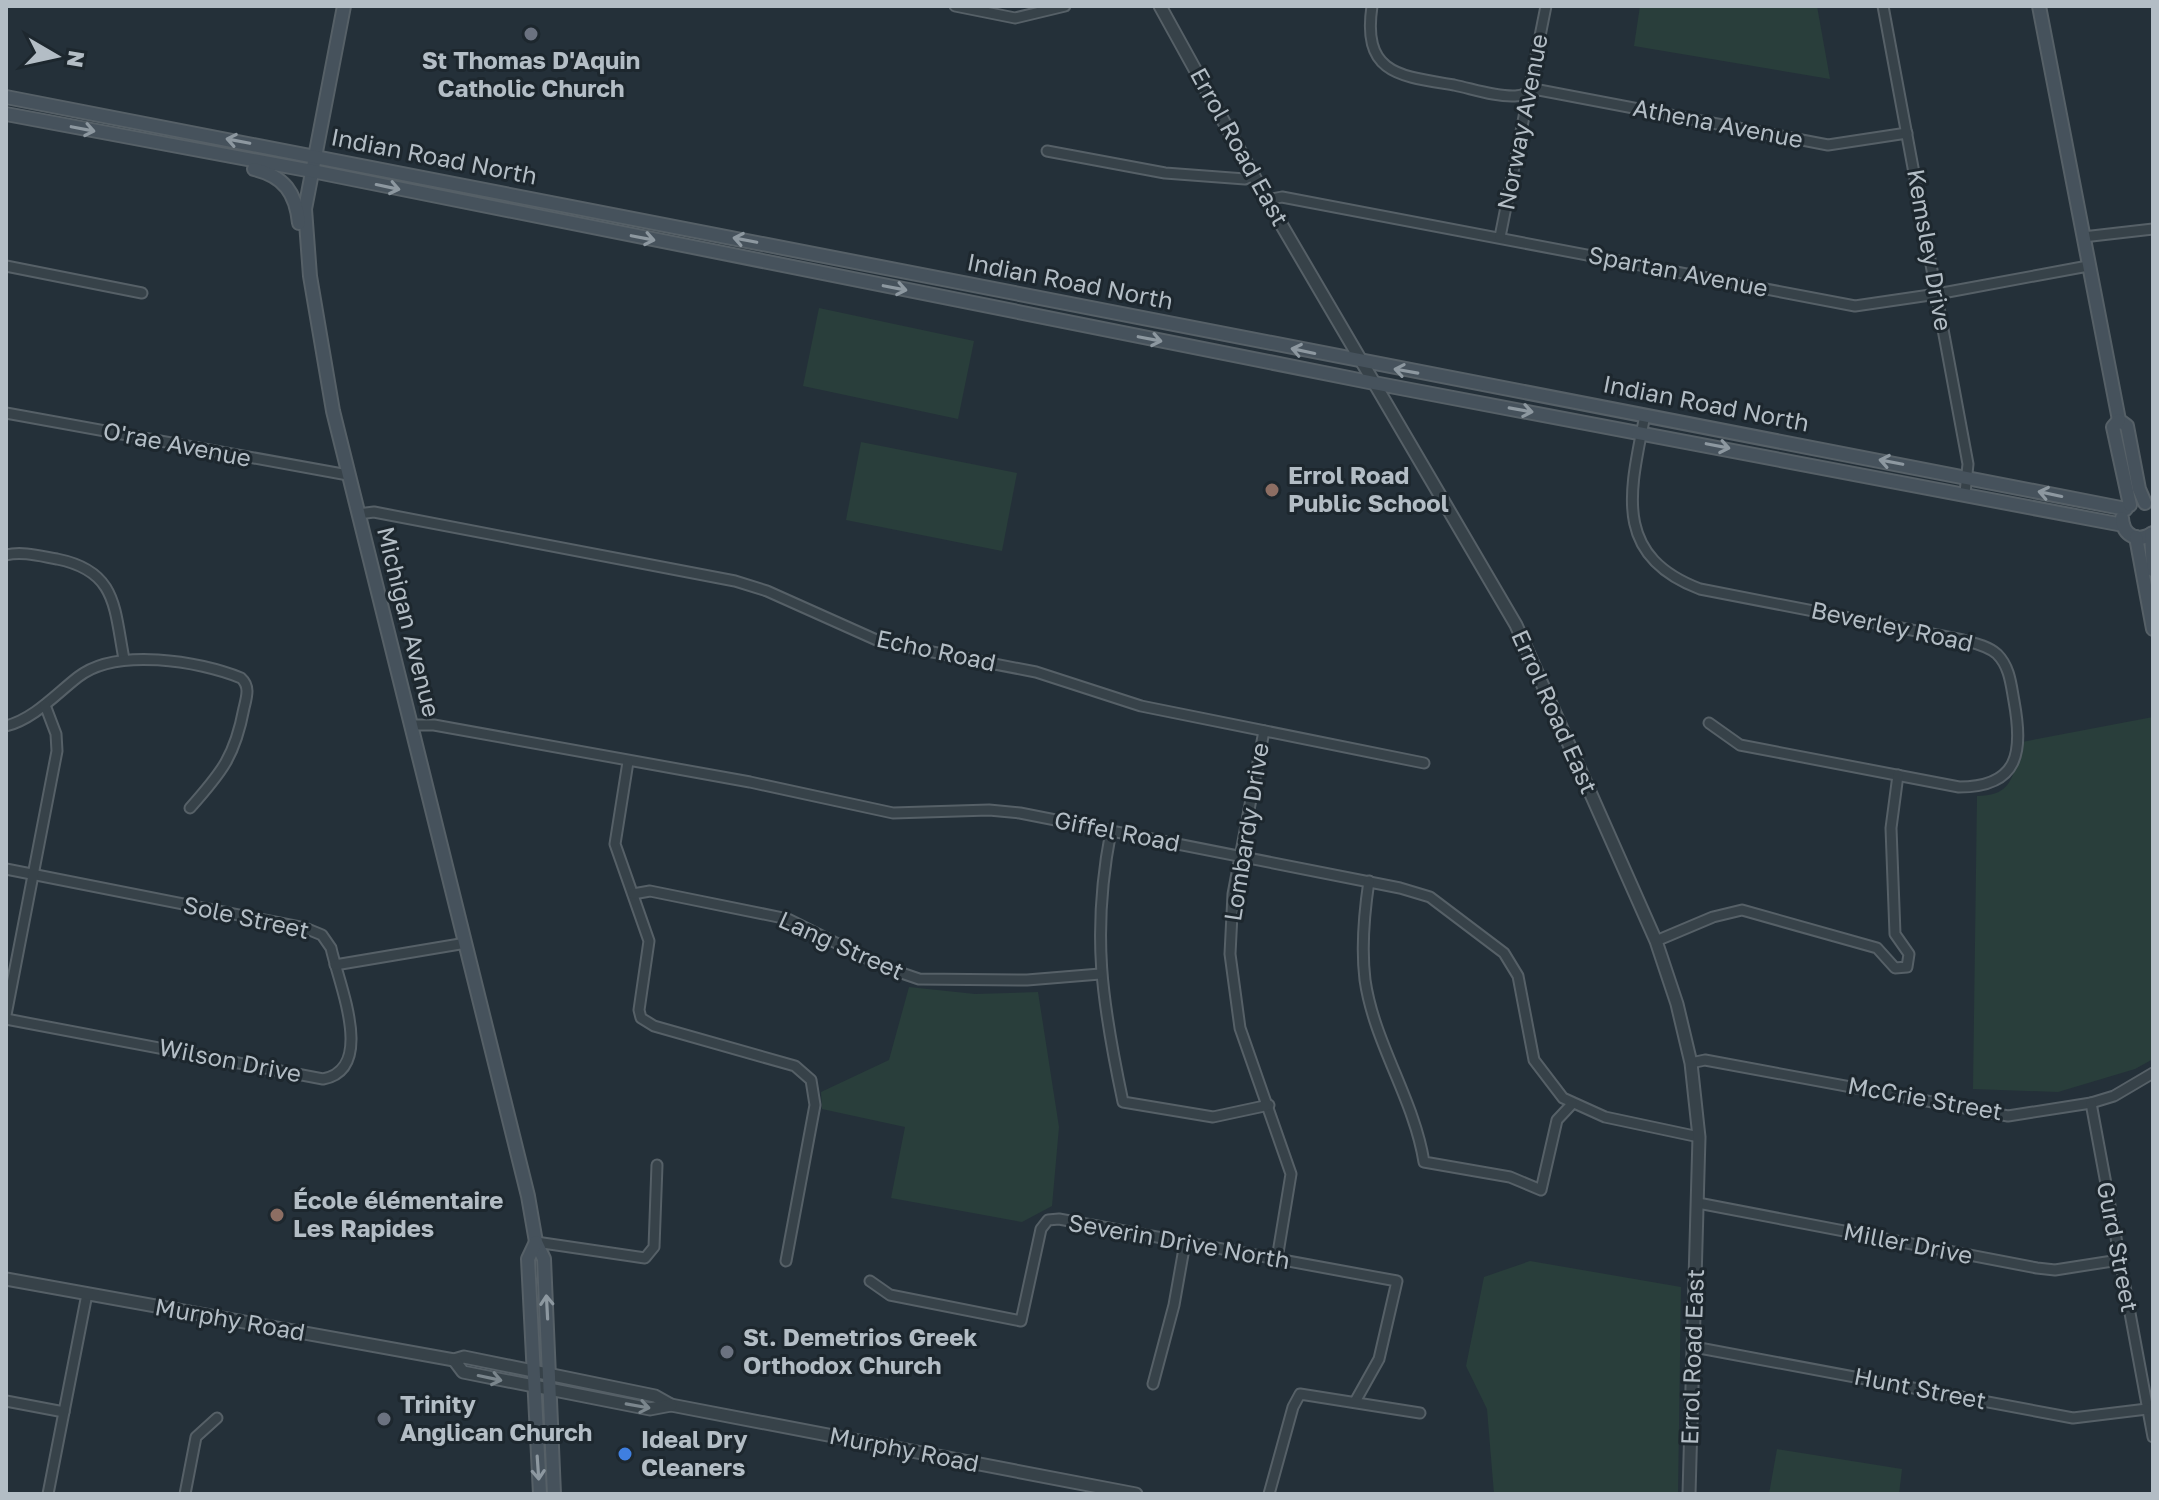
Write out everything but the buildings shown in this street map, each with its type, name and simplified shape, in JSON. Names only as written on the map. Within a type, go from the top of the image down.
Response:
[{"type":"main road","name":"Michigan Avenue","points":[[344,6],[305,214],[310,276],[330,396],[348,475],[466,943],[528,1196],[536,1242],[544,1259],[554,1494]]},
{"type":"main road","points":[[2039,6],[2119,420],[2127,426],[2139,489],[2149,505]]},
{"type":"main road","name":"Indian Road North","points":[[6,97],[315,155],[1363,363],[2128,507],[2149,505]]},
{"type":"main road","name":"Indian Road North","points":[[6,114],[312,171],[1374,383],[2123,525]]},
{"type":"main road","points":[[218,155],[274,175],[286,185],[297,206],[301,252],[310,276]]},
{"type":"main road","points":[[2119,420],[2113,427],[2128,507],[2123,525],[2136,537],[2153,629]]},
{"type":"main road","points":[[2136,537],[2152,534],[2153,570]]},
{"type":"main road","name":"Michigan Avenue","points":[[536,1242],[528,1259],[532,1387],[540,1494]]},
{"type":"street","points":[[955,6],[1015,18],[1065,6]]},
{"type":"street","name":"Errol Road East","points":[[1160,6],[1267,200],[1516,625],[1656,941],[1677,1004],[1691,1063],[1699,1137],[1689,1494]]},
{"type":"street","name":"Athena Avenue","points":[[1372,6],[1368,36],[1374,53],[1391,71],[1518,97],[1529,91],[1828,145],[1907,133]]},
{"type":"street","name":"Norway Avenue","points":[[1500,237],[1546,6]]},
{"type":"street","name":"Kemsley Drive","points":[[1883,6],[1968,464],[1965,493]]},
{"type":"street","points":[[1047,151],[1165,173],[1245,179],[1254,175]]},
{"type":"street","name":"Spartan Avenue","points":[[1267,200],[1282,197],[1855,306],[2088,266]]},
{"type":"street","points":[[2083,237],[2153,229]]},
{"type":"street","points":[[6,266],[142,293]]},
{"type":"street","name":"O'rae Avenue","points":[[6,413],[348,475]]},
{"type":"street","name":"Beverley Road","points":[[1645,415],[1630,487],[1632,516],[1649,552],[1678,580],[1711,591],[1963,640],[1999,656],[2009,675],[2020,738],[2017,755],[1995,781],[1978,787],[1959,787],[1740,745],[1709,723]]},
{"type":"street","name":"Echo Road","points":[[358,514],[374,512],[735,581],[767,591],[881,642],[1036,672],[1141,706],[1424,763]]},
{"type":"street","points":[[6,555],[24,554],[76,563],[95,573],[105,584],[113,602],[124,659]]},
{"type":"street","points":[[6,726],[45,705],[87,671],[124,659],[178,664],[241,678],[247,692],[235,749],[227,766],[190,808]]},
{"type":"street","points":[[6,1017],[57,751],[56,734],[45,705]]},
{"type":"street","name":"Giffel Road","points":[[411,725],[434,725],[750,782],[893,813],[989,810],[1369,881],[1430,897],[1504,953],[1518,976],[1534,1060],[1548,1082],[1572,1104],[1605,1117],[1699,1137]]},
{"type":"street","name":"Lombardy Drive","points":[[1264,731],[1231,915],[1232,986],[1240,1028],[1291,1174],[1277,1259]]},
{"type":"street","points":[[628,762],[615,844],[649,941],[639,1010],[641,1018],[654,1026],[795,1066],[811,1080],[815,1105],[786,1261]]},
{"type":"street","points":[[1656,941],[1713,917],[1742,910],[1877,948],[1895,968],[1907,967],[1909,954],[1895,934],[1891,828],[1898,775]]},
{"type":"street","points":[[1111,831],[1100,904],[1100,974],[1109,1042],[1123,1102],[1199,1117],[1240,1114],[1269,1105]]},
{"type":"street","name":"Sole Street","points":[[6,869],[305,928],[327,940],[335,965],[466,943]]},
{"type":"street","points":[[1369,881],[1363,941],[1365,980],[1419,1133],[1424,1162],[1510,1177],[1541,1190],[1557,1120],[1572,1104]]},
{"type":"street","name":"Lang Street","points":[[633,894],[650,891],[788,919],[884,967],[919,979],[1012,980],[1100,974]]},
{"type":"street","name":"Wilson Drive","points":[[6,1017],[323,1079],[337,1076],[345,1070],[353,1046],[335,965]]},
{"type":"street","name":"McCrie Street","points":[[1691,1063],[1705,1060],[2008,1116],[2091,1103],[2114,1096],[2153,1073]]},
{"type":"street","name":"Gurd Street","points":[[2091,1103],[2153,1437]]},
{"type":"street","points":[[536,1242],[645,1258],[654,1247],[657,1165]]},
{"type":"street","name":"Miller Drive","points":[[1698,1203],[2037,1268],[2055,1270],[2119,1260]]},
{"type":"street","name":"Severin Drive North","points":[[870,1281],[890,1295],[1021,1321],[1039,1235],[1048,1220],[1068,1220],[1397,1281],[1379,1359],[1356,1400]]},
{"type":"street","points":[[1153,1384],[1174,1305],[1185,1243]]},
{"type":"street","name":"Murphy Road","points":[[6,1279],[454,1360],[464,1357],[655,1396],[671,1405],[1136,1494]]},
{"type":"street","points":[[48,1494],[87,1294]]},
{"type":"street","name":"Hunt Street","points":[[1694,1347],[2073,1418],[2147,1409]]},
{"type":"street","name":"Murphy Road","points":[[454,1360],[463,1372],[532,1387],[650,1409],[671,1405]]},
{"type":"street","points":[[1269,1494],[1293,1407],[1300,1394],[1356,1400],[1420,1413]]},
{"type":"street","points":[[6,1401],[64,1412]]},
{"type":"street","points":[[185,1494],[196,1437],[217,1418]]},
{"type":"green space","points":[[1640,6],[1817,6],[1830,79],[1634,46]]},
{"type":"green space","points":[[819,308],[974,341],[958,419],[803,386]]},
{"type":"green space","points":[[861,442],[1017,473],[1002,551],[846,520]]},
{"type":"green space","points":[[2153,717],[2153,1059],[2135,1069],[2058,1092],[1973,1089],[1977,796],[1999,792],[2006,787],[2014,772],[2022,742]]},
{"type":"green space","points":[[909,987],[975,994],[1038,992],[1059,1127],[1052,1206],[1022,1222],[891,1198],[905,1127],[822,1109],[821,1092],[889,1060]]},
{"type":"green space","points":[[1530,1261],[1681,1287],[1678,1494],[1494,1494],[1487,1409],[1466,1366],[1484,1277]]},
{"type":"green space","points":[[1777,1449],[1902,1469],[1899,1494],[1769,1494]]},
{"type":"place","name":"St Thomas D'Aquin Catholic Church","points":[[531,34]]},
{"type":"place","name":"Errol Road Public School","points":[[1272,490]]},
{"type":"place","name":"École élémentaire Les Rapides","points":[[277,1215]]},
{"type":"place","name":"St. Demetrios Greek Orthodox Church","points":[[727,1352]]},
{"type":"place","name":"Trinity Anglican Church","points":[[384,1419]]},
{"type":"place","name":"Ideal Dry Cleaners","points":[[625,1454]]}]
